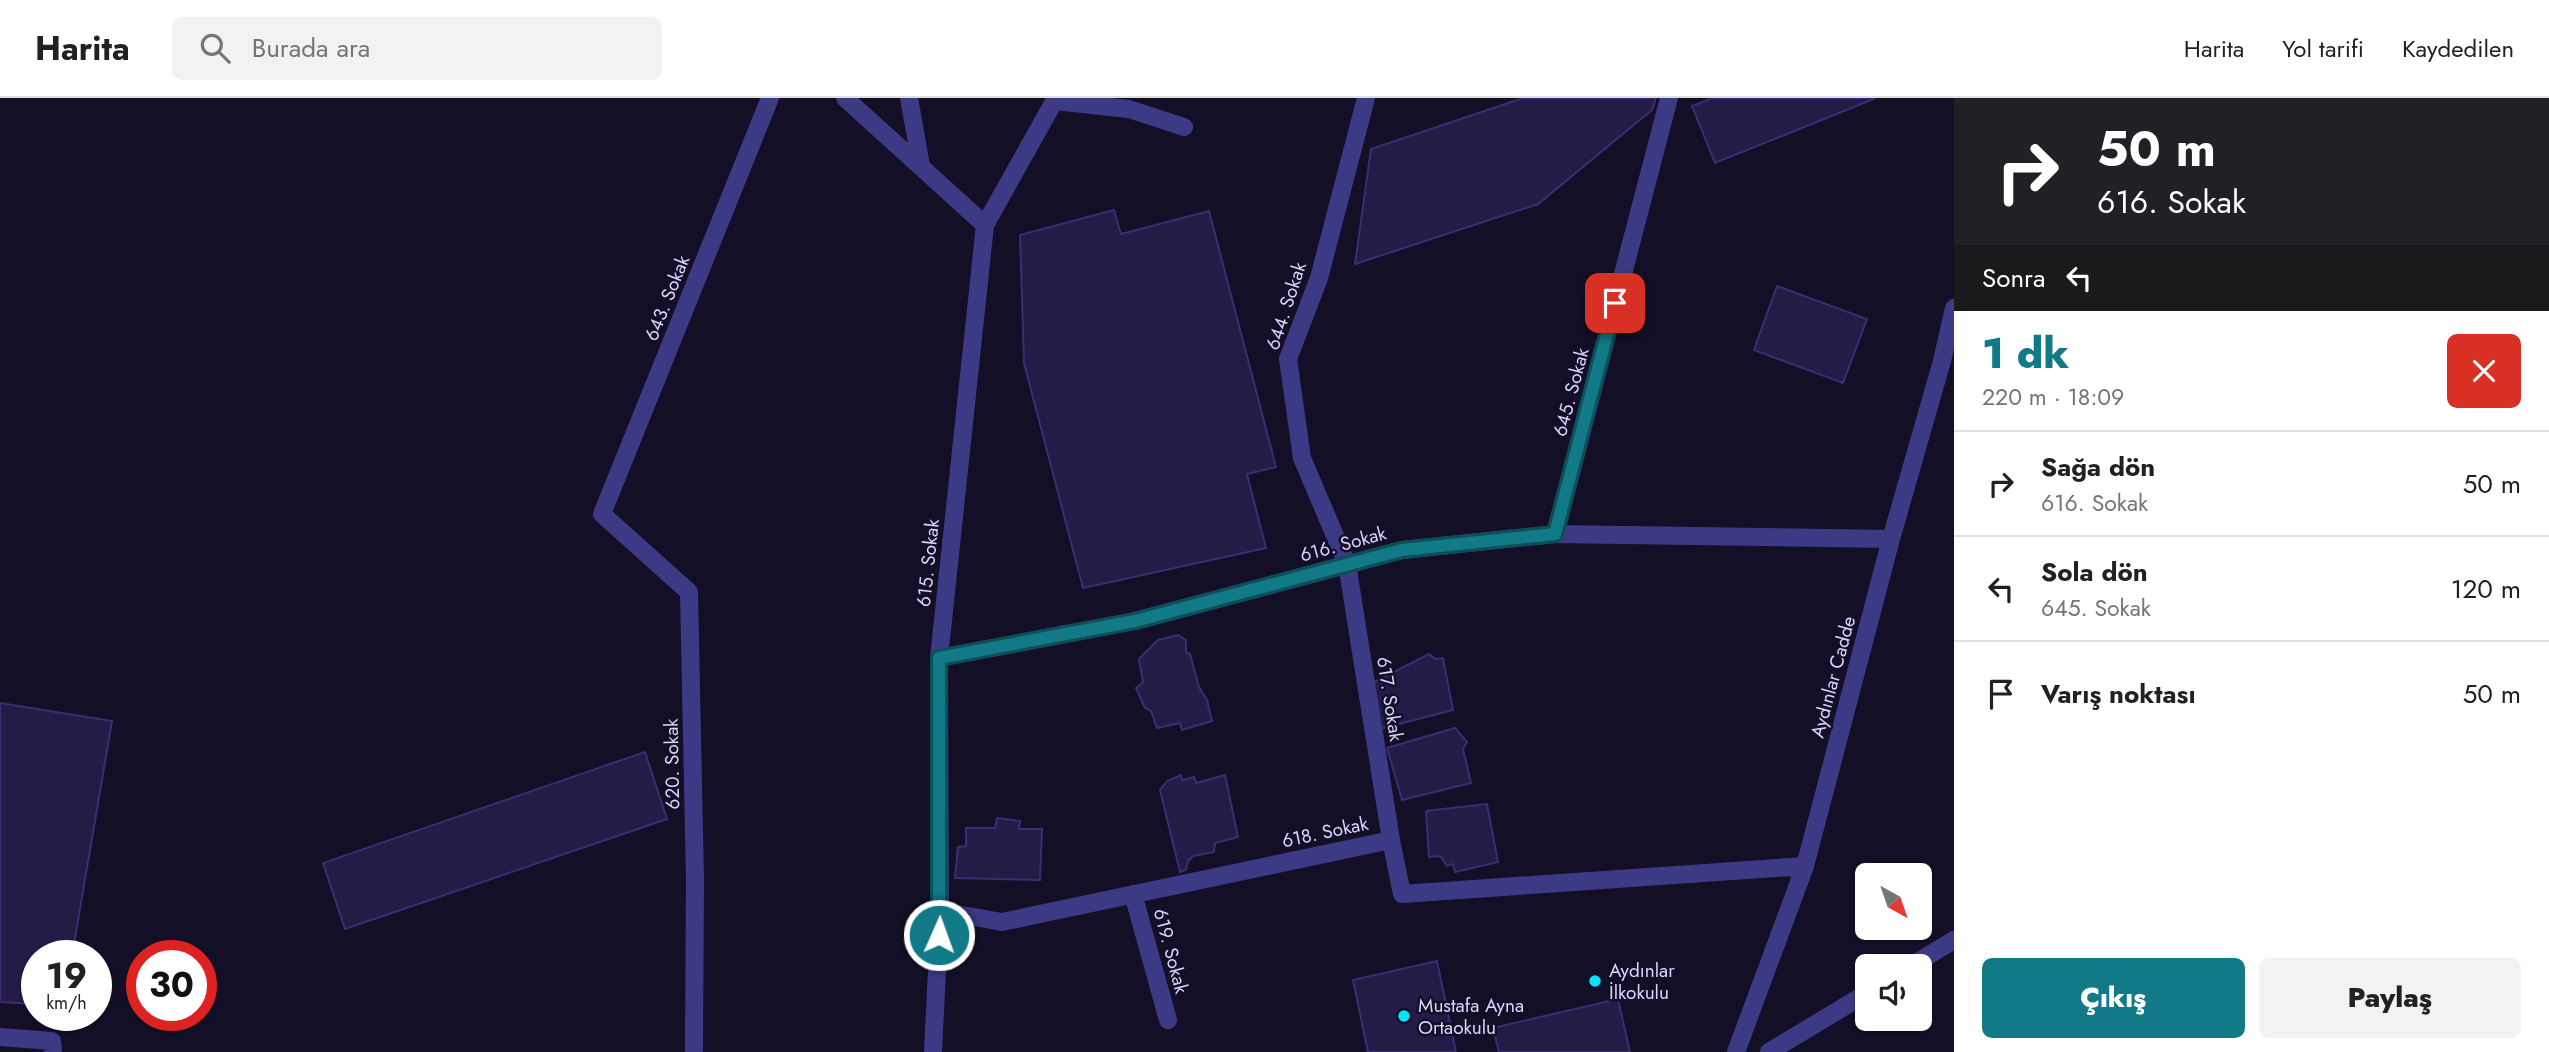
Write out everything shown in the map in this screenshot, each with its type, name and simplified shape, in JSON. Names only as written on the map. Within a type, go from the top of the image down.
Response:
[{"type":"street","name":"643. Sokak","points":[[603,514],[770,98]]},
{"type":"street","points":[[845,98],[985,225]]},
{"type":"street","points":[[909,98],[920,166]]},
{"type":"street","name":"644. Sokak","points":[[1347,565],[1302,458],[1288,359],[1319,278],[1366,98]]},
{"type":"street","name":"645. Sokak","points":[[1555,534],[1669,98]]},
{"type":"street","points":[[1056,99],[1129,109],[1184,127]]},
{"type":"street","name":"615. Sokak","points":[[933,1052],[940,911],[939,658],[985,225],[1056,99]]},
{"type":"street","name":"Aydınlar Cadde","points":[[1736,1052],[1805,866],[1891,539],[1948,362],[1954,308]]},
{"type":"street","name":"620. Sokak","points":[[603,514],[689,592],[695,880],[694,1052]]},
{"type":"street","name":"616. Sokak","points":[[939,658],[1135,621],[1402,550],[1555,534],[1891,539]]},
{"type":"street","name":"617. Sokak","points":[[1347,565],[1391,839]]},
{"type":"street","name":"618. Sokak","points":[[940,911],[1002,922],[1391,839],[1402,894],[1805,866]]},
{"type":"street","name":"619. Sokak","points":[[1133,894],[1168,1020]]},
{"type":"street","points":[[1931,954],[1954,940]]},
{"type":"street","points":[[1769,1052],[1855,1000]]},
{"type":"street","points":[[0,1037],[52,1046]]},
{"type":"building","points":[[1523,98],[1656,98],[1652,110],[1538,204],[1355,264],[1371,149]]},
{"type":"building","points":[[1712,98],[1876,98],[1715,163],[1692,106]]},
{"type":"building","points":[[1114,210],[1121,234],[1209,211],[1276,467],[1247,474],[1266,548],[1083,588],[1024,363],[1020,235]]},
{"type":"building","points":[[1777,286],[1867,319],[1843,383],[1754,350]]},
{"type":"building","points":[[1178,635],[1186,640],[1186,652],[1190,654],[1212,721],[1182,730],[1180,723],[1157,728],[1151,711],[1145,708],[1136,688],[1143,682],[1139,659],[1158,640]]},
{"type":"building","points":[[1429,654],[1436,659],[1443,658],[1453,710],[1379,729],[1372,683]]},
{"type":"building","points":[[0,703],[112,721],[75,940],[21,940],[21,1003],[0,1002]]},
{"type":"building","points":[[1455,728],[1467,742],[1463,749],[1471,783],[1402,800],[1387,748]]},
{"type":"building","points":[[645,752],[667,819],[345,929],[323,863]]},
{"type":"building","points":[[1181,775],[1182,780],[1194,777],[1196,783],[1225,775],[1238,837],[1215,843],[1214,852],[1193,856],[1188,861],[1186,870],[1180,872],[1160,790],[1167,781]]},
{"type":"building","points":[[1487,804],[1498,862],[1455,872],[1453,864],[1447,866],[1440,856],[1429,857],[1426,811]]},
{"type":"building","points":[[997,818],[1020,821],[1019,829],[1042,829],[1040,880],[955,878],[958,847],[966,846],[966,828],[995,828]]},
{"type":"building","name":"Mustafa Ayna Ortaokulu","points":[[1437,961],[1456,1052],[1368,1052],[1353,980]]},
{"type":"building","points":[[1618,999],[1630,1052],[1499,1052],[1493,1028]]},
{"type":"place","name":"Aydınlar İlkokulu","points":[[1595,981]]},
{"type":"place","name":"Mustafa Ayna Ortaokulu","points":[[1404,1016]]},
{"type":"route","points":[[939,935],[939,658],[1135,621],[1402,550],[1555,534],[1615,303]]}]
